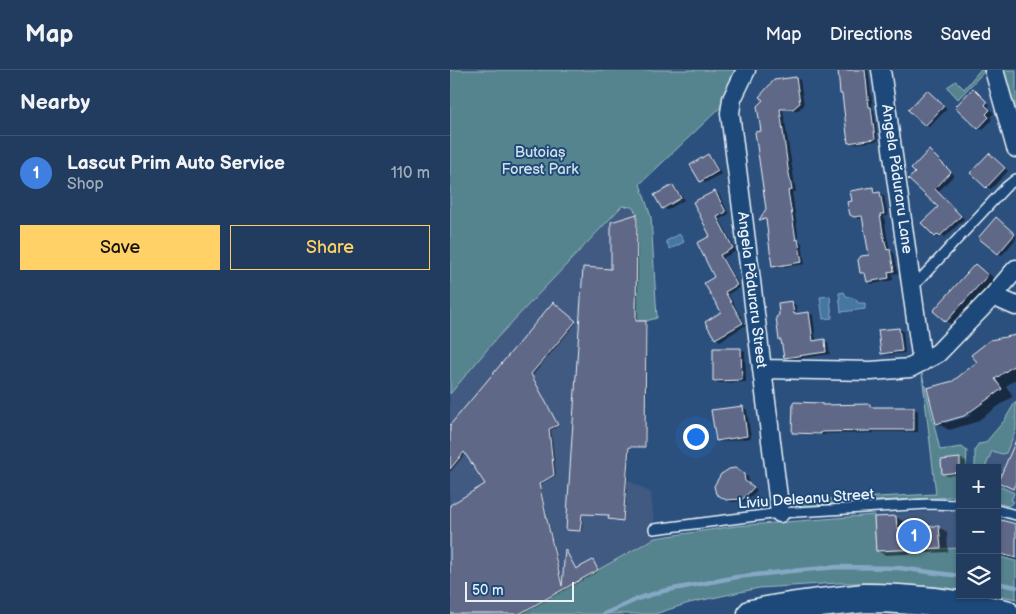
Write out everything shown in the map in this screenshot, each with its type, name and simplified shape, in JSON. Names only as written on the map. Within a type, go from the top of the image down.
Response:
[{"type":"highway","points":[[818,603],[860,591],[947,596],[1016,610]]},
{"type":"highway","points":[[752,614],[783,608],[864,598],[967,606],[1005,614]]},
{"type":"highway","points":[[818,603],[862,613],[891,614]]},
{"type":"highway","points":[[818,603],[935,610],[969,614]]},
{"type":"street","name":"Angela Păduraru Street","points":[[746,70],[732,99],[730,113],[780,512]]},
{"type":"street","name":"Angela Păduraru Lane","points":[[881,70],[922,362]]},
{"type":"street","points":[[994,70],[1016,148]]},
{"type":"street","points":[[762,369],[871,371],[910,368],[938,353],[993,296],[1016,269]]},
{"type":"street","points":[[993,296],[1016,306]]},
{"type":"lane","name":"Angela Păduraru Lane","points":[[912,288],[1006,187],[1016,179]]},
{"type":"lane","name":"Liviu Deleanu Street","points":[[654,529],[780,512],[928,504],[956,505]]},
{"type":"lane","points":[[1001,511],[1016,515]]},
{"type":"shaded area","points":[[622,206],[632,207],[637,214],[636,321],[628,321],[626,479],[651,493],[655,538],[519,614],[450,614],[450,394],[496,339]]},
{"type":"shaded area","points":[[680,234],[684,242],[670,249],[666,241]]},
{"type":"shaded area","points":[[844,292],[846,296],[856,299],[858,303],[865,303],[865,309],[841,312],[839,293]]},
{"type":"shaded area","points":[[830,296],[832,318],[823,319],[820,297]]},
{"type":"shaded area","points":[[1016,430],[1016,502],[1008,506],[1001,504],[1001,464],[987,464],[992,451],[1002,454],[1006,452]]},
{"type":"shaded area","points":[[956,510],[956,548],[876,551],[874,515]]},
{"type":"green space","name":"Butoiaș Forest Park","points":[[450,70],[738,70],[724,104],[640,184],[651,217],[657,318],[636,321],[637,214],[632,207],[622,206],[496,339],[450,394]]},
{"type":"green space","points":[[980,70],[985,70],[958,99],[947,87],[956,81],[964,89]]},
{"type":"green space","points":[[1000,70],[1016,70],[1016,125]]},
{"type":"green space","points":[[922,374],[940,450],[962,447],[967,451],[966,464],[956,464],[956,496],[859,502],[856,498],[936,494]]},
{"type":"green space","points":[[1016,401],[1016,430],[1006,453],[1002,454],[992,451],[987,464],[975,464],[975,450],[978,444],[985,443],[1004,421]]},
{"type":"green space","points":[[1001,487],[1014,493],[1011,500],[1014,502],[1008,506],[1001,504]]},
{"type":"green space","points":[[847,499],[844,503],[785,508],[783,503]]},
{"type":"green space","points":[[874,515],[876,551],[956,548],[956,589],[875,583],[838,583],[759,588],[689,603],[655,614],[519,614],[655,538],[736,526]]},
{"type":"green space","points":[[1001,557],[1016,561],[1016,599],[1001,596]]},
{"type":"building","points":[[838,70],[865,70],[875,139],[848,143]]},
{"type":"building","points":[[796,77],[800,103],[793,109],[780,109],[792,190],[788,191],[796,240],[798,239],[802,262],[772,267],[766,219],[759,220],[766,209],[755,132],[761,131],[757,106],[763,100],[759,97],[774,80]]},
{"type":"building","points":[[973,88],[987,102],[985,105],[990,110],[986,114],[989,117],[978,129],[955,107]]},
{"type":"building","points":[[927,90],[944,106],[925,126],[908,110]]},
{"type":"building","points":[[929,150],[951,172],[935,189],[961,216],[940,236],[938,234],[935,237],[921,223],[938,207],[908,179],[915,173],[911,169]]},
{"type":"building","points":[[989,153],[1005,168],[986,188],[970,173]]},
{"type":"building","points":[[708,154],[718,171],[700,182],[690,165]]},
{"type":"building","points":[[673,185],[681,198],[662,209],[654,195]]},
{"type":"building","points":[[873,187],[874,193],[880,192],[884,214],[880,214],[883,233],[887,250],[890,249],[894,271],[888,272],[889,278],[867,282],[865,273],[860,273],[858,260],[861,256],[869,255],[862,216],[854,217],[850,215],[847,202],[852,201],[850,191]]},
{"type":"building","points":[[715,191],[726,212],[717,217],[733,248],[720,255],[737,285],[725,292],[743,323],[715,339],[705,322],[721,312],[704,283],[714,277],[697,243],[710,236],[693,202]]},
{"type":"building","points":[[637,214],[636,321],[646,321],[645,447],[629,447],[623,521],[608,519],[609,515],[582,514],[580,531],[566,530],[583,267],[611,269],[611,222]]},
{"type":"building","points":[[996,217],[1015,234],[998,254],[978,238]]},
{"type":"building","points":[[975,264],[988,275],[946,322],[933,311]]},
{"type":"building","points":[[792,301],[794,314],[809,312],[813,341],[825,339],[826,352],[784,358],[776,317],[779,315],[778,303]]},
{"type":"building","points":[[553,302],[576,321],[531,374],[558,425],[549,429],[554,475],[539,484],[562,586],[565,549],[576,569],[593,560],[598,570],[519,614],[450,614],[450,505],[485,484],[464,452],[450,469],[450,425]]},
{"type":"building","points":[[899,328],[902,351],[881,354],[878,330]]},
{"type":"building","points":[[1016,335],[1016,364],[995,379],[1002,389],[964,416],[936,424],[927,388],[953,381],[977,362],[971,355],[990,340]]},
{"type":"building","points":[[713,348],[741,348],[742,380],[713,381]]},
{"type":"building","points":[[793,402],[822,403],[822,405],[870,404],[870,407],[914,407],[914,430],[821,432],[821,434],[792,433]]},
{"type":"building","points":[[743,406],[747,436],[716,441],[711,410]]},
{"type":"building","points":[[1016,440],[1016,481],[1013,489],[1001,483],[1001,475]]},
{"type":"building","points":[[960,458],[960,464],[956,464],[956,472],[942,474],[941,460]]},
{"type":"building","points":[[735,468],[744,474],[745,481],[754,487],[743,499],[726,500],[716,494],[714,486],[721,474]]},
{"type":"building","points":[[896,516],[897,528],[939,526],[941,548],[876,551],[874,517]]},
{"type":"building","points":[[1001,520],[1016,524],[1016,558],[1001,554]]},
{"type":"waterway","points":[[604,614],[640,598],[663,591],[737,577],[791,571],[838,567],[899,568],[956,575]]},
{"type":"waterway","points":[[1001,584],[1016,587]]},
{"type":"place","name":"Lascut Prim Auto Service","points":[[914,536]]}]
